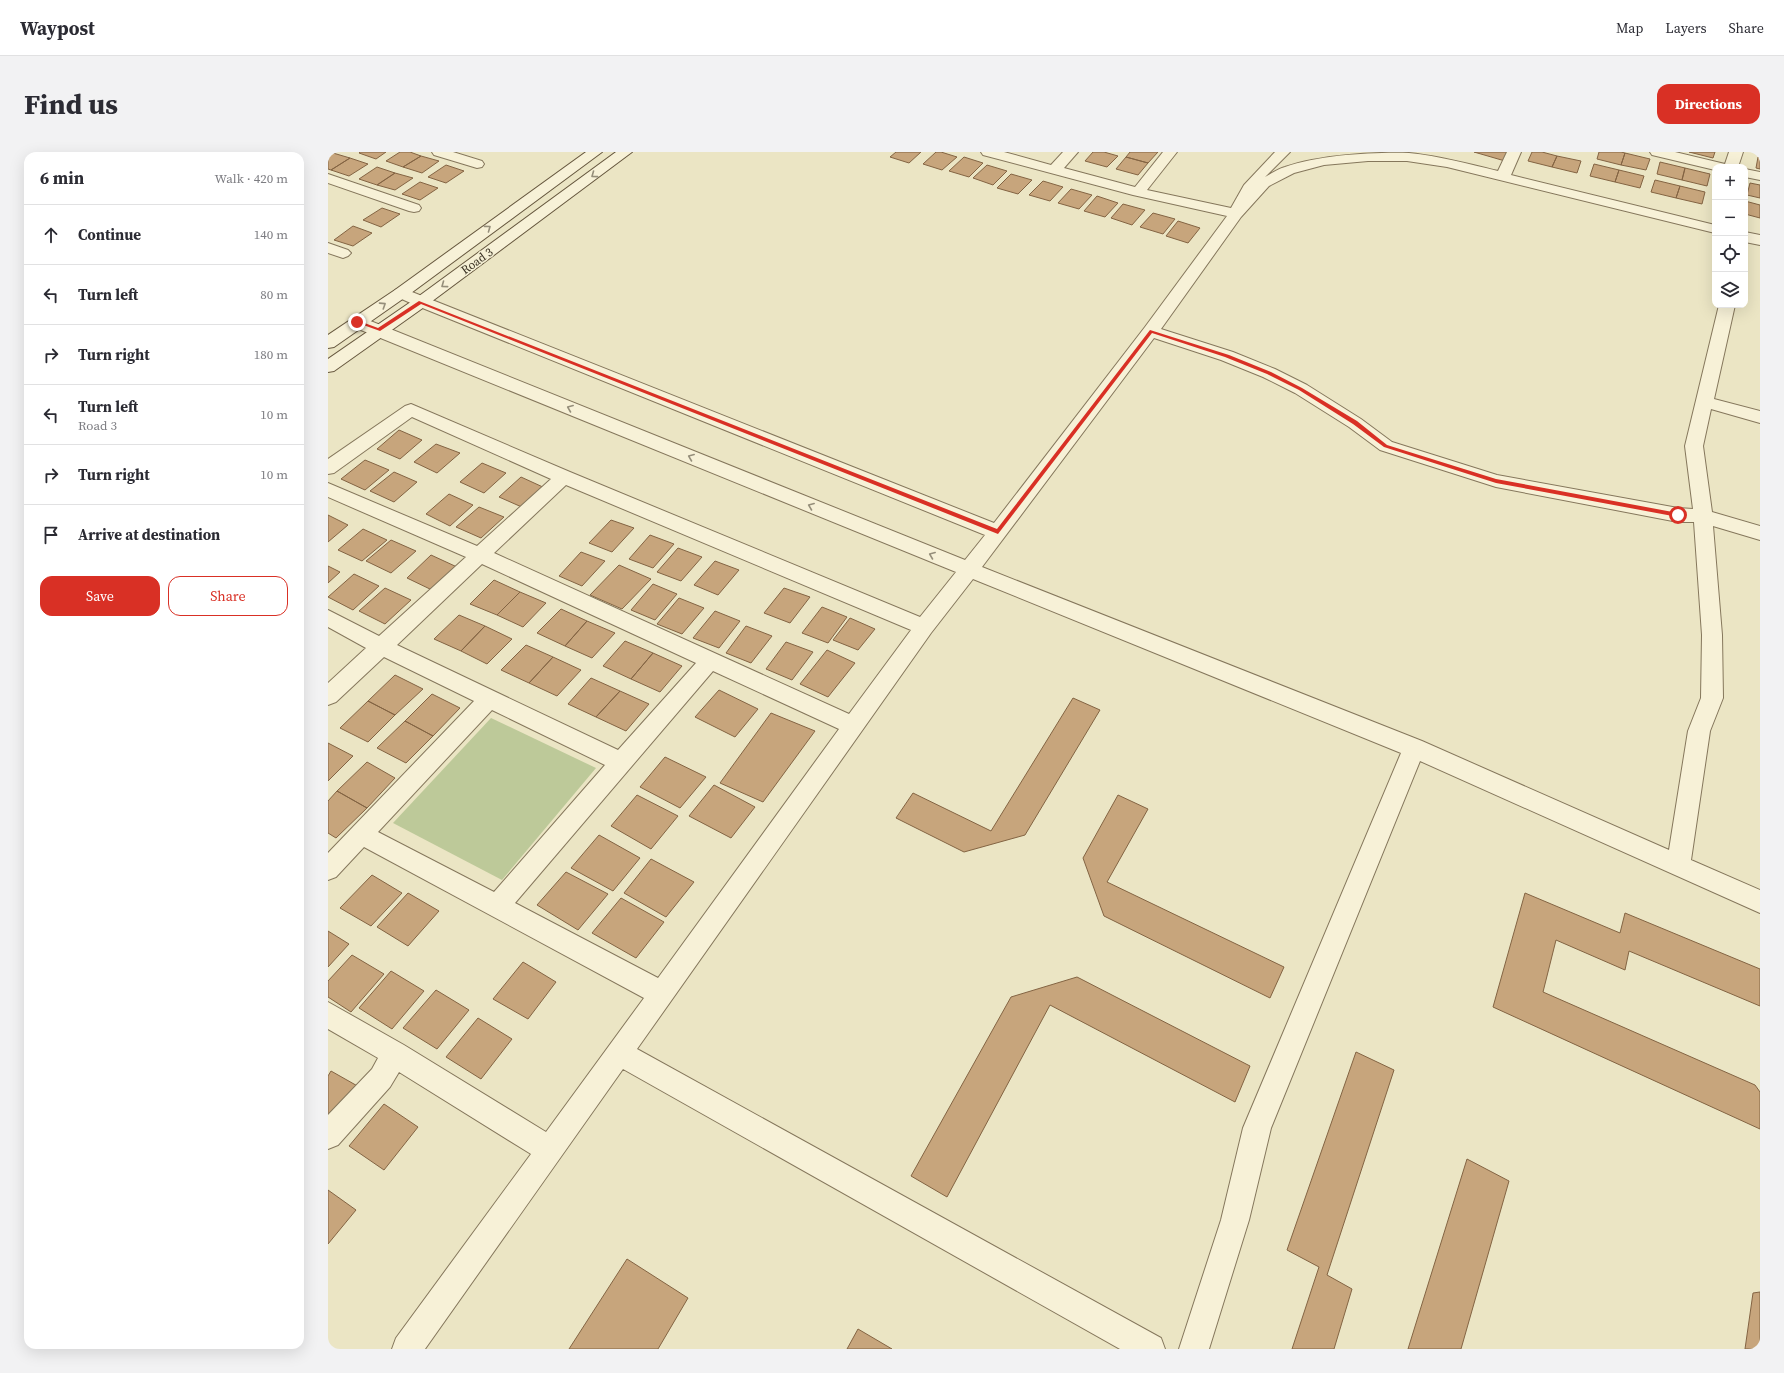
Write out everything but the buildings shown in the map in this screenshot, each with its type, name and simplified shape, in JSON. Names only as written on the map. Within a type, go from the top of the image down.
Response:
[{"type":"street","points":[[439,152],[477,164]]},
{"type":"street","name":"Road 3","points":[[328,343],[401,293],[595,152]]},
{"type":"street","name":"Road 3","points":[[328,367],[420,302],[625,152]]},
{"type":"street","points":[[988,152],[1138,192],[1236,214]]},
{"type":"street","points":[[1054,170],[1071,152]]},
{"type":"street","points":[[1138,192],[1170,152]]},
{"type":"street","points":[[1236,214],[1238,204],[1249,188],[1268,166],[1283,152]]},
{"type":"street","points":[[1405,152],[1456,160],[1503,177],[1712,226]]},
{"type":"street","points":[[1503,177],[1514,152]]},
{"type":"street","points":[[1656,152],[1712,165]]},
{"type":"street","points":[[1732,164],[1736,152]]},
{"type":"street","points":[[407,1349],[924,627],[1150,331],[1236,214],[1264,183],[1290,170],[1324,161],[1368,157],[1407,157],[1456,160]]},
{"type":"street","points":[[1748,174],[1760,176]]},
{"type":"street","points":[[328,178],[414,208]]},
{"type":"street","points":[[1748,238],[1760,240]]},
{"type":"street","points":[[328,248],[343,253]]},
{"type":"street","points":[[401,293],[420,302],[998,532]]},
{"type":"street","points":[[1678,866],[1699,731],[1712,698],[1712,635],[1703,516],[1694,446],[1726,308]]},
{"type":"street","points":[[357,322],[1414,748],[1760,902]]},
{"type":"street","points":[[1150,331],[1227,356],[1275,376],[1301,389],[1355,422],[1386,446],[1496,481],[1678,515],[1703,516],[1760,533]]},
{"type":"street","points":[[1705,402],[1760,417]]},
{"type":"street","points":[[328,468],[411,410],[564,477],[924,627]]},
{"type":"street","points":[[328,696],[564,477]]},
{"type":"street","points":[[328,490],[480,555],[853,726]]},
{"type":"street","points":[[328,618],[382,646],[621,762]]},
{"type":"street","points":[[498,907],[621,762],[710,661]]},
{"type":"street","points":[[328,869],[490,699]]},
{"type":"street","points":[[1194,1349],[1235,1220],[1258,1128],[1414,748]]},
{"type":"street","points":[[361,834],[662,994]]},
{"type":"street","points":[[328,1015],[395,1054],[550,1150]]},
{"type":"street","points":[[619,1053],[1150,1349]]},
{"type":"street","points":[[328,1135],[381,1078],[395,1054]]},
{"type":"green space","points":[[491,718],[596,768],[502,880],[393,823]]},
{"type":"route","points":[[357,322],[379,330],[420,302],[998,532],[1150,331],[1227,356],[1269,373],[1301,389],[1355,422],[1386,446],[1496,481],[1678,515]]}]
